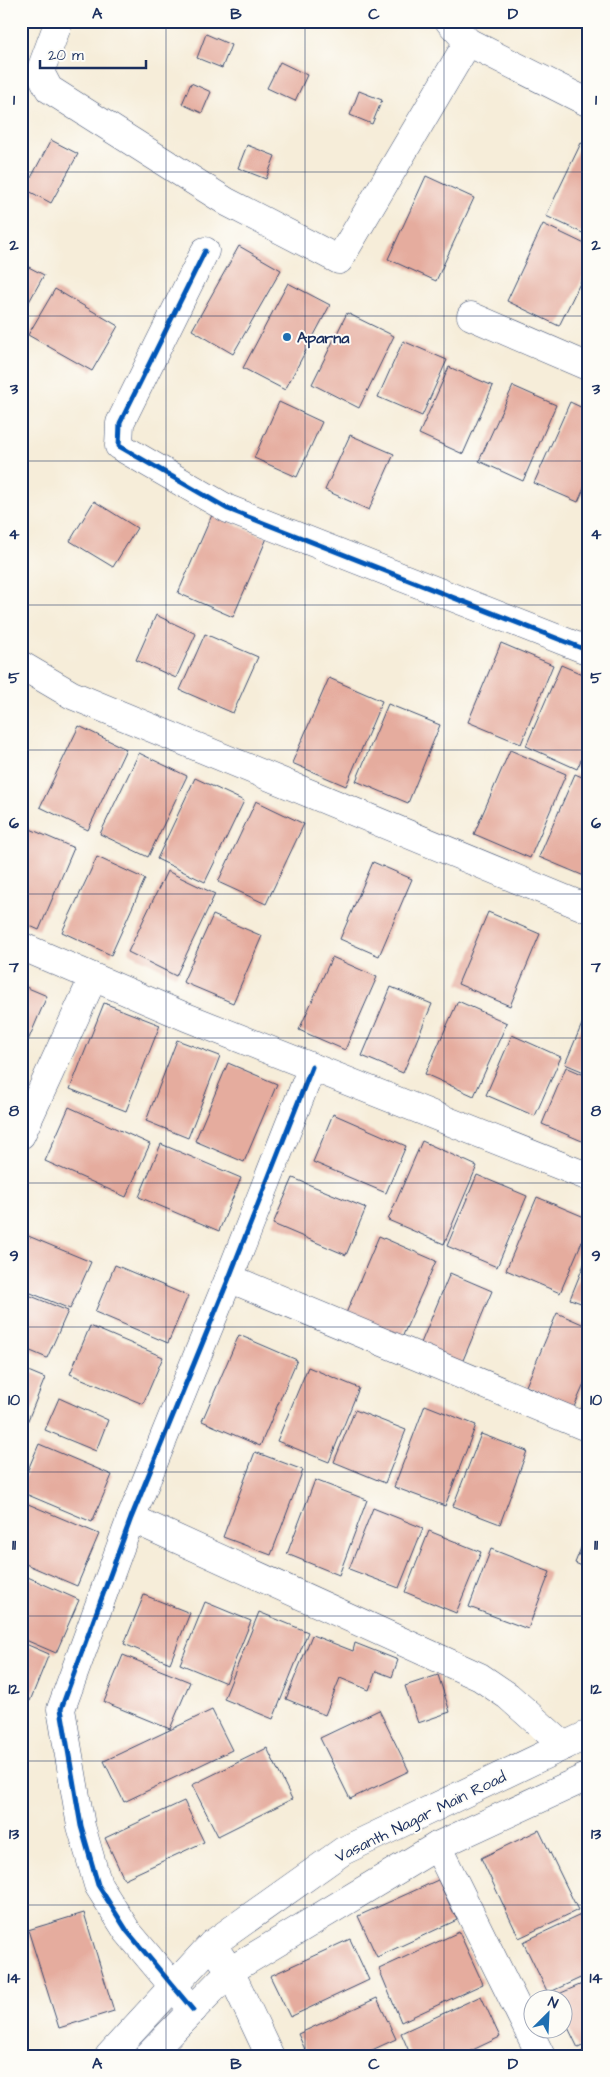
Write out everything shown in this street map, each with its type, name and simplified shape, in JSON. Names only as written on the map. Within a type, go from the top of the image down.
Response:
[{"type":"street","points":[[59,21],[40,72],[49,89],[227,202],[339,260],[468,42]]},
{"type":"street","points":[[449,21],[468,42],[589,103]]},
{"type":"street","points":[[205,251],[120,423],[120,446],[228,509],[589,651]]},
{"type":"street","points":[[470,316],[589,367]]},
{"type":"street","points":[[21,665],[72,695],[589,909]]},
{"type":"street","points":[[21,946],[93,978],[589,1177]]},
{"type":"street","points":[[21,1135],[93,978]]},
{"type":"street","points":[[193,2010],[172,1988],[127,1931],[98,1885],[80,1826],[61,1709],[131,1518],[229,1278],[312,1067]]},
{"type":"street","points":[[229,1278],[589,1428]]},
{"type":"street","points":[[131,1518],[480,1677],[508,1696],[564,1746]]},
{"type":"street","name":"Vasanth Nagar Main Road","points":[[109,2056],[212,1944],[343,1851],[589,1734]]},
{"type":"street","points":[[148,2056],[230,1971],[437,1846],[589,1776]]},
{"type":"street","points":[[437,1846],[541,2056]]},
{"type":"street","points":[[212,1944],[230,1971],[270,2056]]},
{"type":"building","points":[[206,34],[231,45],[222,68],[197,58]]},
{"type":"building","points":[[280,62],[307,75],[295,101],[267,88]]},
{"type":"building","points":[[191,83],[211,92],[202,113],[182,104]]},
{"type":"building","points":[[359,91],[382,100],[372,124],[350,115]]},
{"type":"building","points":[[51,140],[78,154],[51,203],[25,189]]},
{"type":"building","points":[[581,143],[589,146],[589,236],[546,216]]},
{"type":"building","points":[[247,145],[275,156],[266,179],[238,168]]},
{"type":"building","points":[[426,176],[474,198],[436,281],[388,259]]},
{"type":"building","points":[[543,224],[589,246],[589,265],[559,326],[507,301]]},
{"type":"building","points":[[239,246],[281,270],[233,354],[192,330]]},
{"type":"building","points":[[21,263],[44,275],[21,316]]},
{"type":"building","name":"Aparna","points":[[288,283],[330,305],[285,390],[243,368]]},
{"type":"building","points":[[55,289],[118,326],[92,371],[28,335]]},
{"type":"building","points":[[347,313],[394,336],[359,408],[312,384]]},
{"type":"building","points":[[403,341],[447,360],[422,416],[378,397]]},
{"type":"building","points":[[449,367],[493,386],[463,454],[419,434]]},
{"type":"building","points":[[513,386],[556,405],[523,481],[479,461]]},
{"type":"building","points":[[279,402],[322,422],[297,477],[254,458]]},
{"type":"building","points":[[570,402],[589,411],[589,477],[578,502],[534,483]]},
{"type":"building","points":[[350,435],[394,454],[369,510],[325,490]]},
{"type":"building","points":[[94,501],[137,528],[113,567],[70,541]]},
{"type":"building","points":[[212,515],[267,538],[233,617],[178,593]]},
{"type":"building","points":[[156,615],[196,634],[176,678],[136,660]]},
{"type":"building","points":[[205,634],[258,657],[233,713],[180,690]]},
{"type":"building","points":[[501,643],[553,665],[521,744],[468,722]]},
{"type":"building","points":[[561,665],[589,677],[589,742],[577,769],[526,746]]},
{"type":"building","points":[[329,678],[382,701],[346,786],[292,763]]},
{"type":"building","points":[[388,704],[440,725],[408,803],[356,781]]},
{"type":"building","points":[[79,726],[126,749],[88,830],[40,807]]},
{"type":"building","points":[[510,750],[566,774],[530,858],[474,834]]},
{"type":"building","points":[[139,753],[187,776],[148,857],[100,834]]},
{"type":"building","points":[[575,774],[589,780],[589,878],[539,857]]},
{"type":"building","points":[[195,778],[244,801],[205,882],[157,859]]},
{"type":"building","points":[[256,801],[304,824],[266,904],[218,882]]},
{"type":"building","points":[[21,825],[74,848],[39,930],[21,922]]},
{"type":"building","points":[[97,857],[145,879],[111,955],[62,932]]},
{"type":"building","points":[[373,862],[412,879],[379,956],[340,939]]},
{"type":"building","points":[[167,871],[215,894],[176,976],[128,952]]},
{"type":"building","points":[[488,912],[540,934],[510,1006],[458,984]]},
{"type":"building","points":[[213,915],[262,936],[233,1003],[183,982]]},
{"type":"building","points":[[332,957],[377,977],[345,1050],[299,1030]]},
{"type":"building","points":[[21,985],[47,996],[21,1057]]},
{"type":"building","points":[[391,987],[432,1004],[403,1073],[362,1056]]},
{"type":"building","points":[[458,1001],[507,1023],[474,1096],[425,1074]]},
{"type":"building","points":[[104,1003],[160,1025],[126,1111],[70,1089]]},
{"type":"building","points":[[585,1017],[589,1019],[589,1074],[565,1064]]},
{"type":"building","points":[[512,1035],[561,1057],[535,1116],[486,1095]]},
{"type":"building","points":[[177,1040],[220,1056],[188,1138],[146,1121]]},
{"type":"building","points":[[228,1063],[277,1084],[244,1162],[195,1141]]},
{"type":"building","points":[[566,1067],[589,1077],[589,1144],[542,1124]]},
{"type":"building","points":[[69,1107],[150,1144],[126,1197],[45,1161]]},
{"type":"building","points":[[333,1114],[406,1146],[386,1193],[313,1162]]},
{"type":"building","points":[[422,1141],[477,1166],[444,1244],[388,1220]]},
{"type":"building","points":[[161,1144],[241,1178],[219,1231],[139,1197]]},
{"type":"building","points":[[477,1175],[527,1196],[497,1267],[447,1246]]},
{"type":"building","points":[[293,1178],[366,1208],[346,1255],[273,1224]]},
{"type":"building","points":[[537,1197],[589,1219],[589,1225],[560,1293],[506,1270]]},
{"type":"building","points":[[21,1233],[91,1262],[70,1309],[21,1289]]},
{"type":"building","points":[[379,1236],[436,1261],[400,1342],[344,1318]]},
{"type":"building","points":[[589,1252],[589,1306],[570,1299]]},
{"type":"building","points":[[115,1265],[188,1296],[168,1343],[95,1312]]},
{"type":"building","points":[[450,1273],[492,1291],[461,1365],[419,1348]]},
{"type":"building","points":[[21,1292],[68,1311],[47,1358],[21,1347]]},
{"type":"building","points":[[557,1313],[589,1327],[589,1373],[574,1407],[526,1386]]},
{"type":"building","points":[[90,1326],[163,1357],[143,1404],[70,1374]]},
{"type":"building","points":[[239,1335],[297,1360],[260,1446],[202,1421]]},
{"type":"building","points":[[308,1367],[359,1388],[329,1462],[277,1441]]},
{"type":"building","points":[[21,1368],[45,1378],[26,1425],[21,1423]]},
{"type":"building","points":[[589,1391],[589,1416],[580,1413]]},
{"type":"building","points":[[59,1398],[108,1420],[96,1451],[45,1430]]},
{"type":"building","points":[[425,1405],[476,1425],[445,1506],[394,1487]]},
{"type":"building","points":[[355,1410],[406,1430],[385,1483],[334,1462]]},
{"type":"building","points":[[481,1434],[527,1451],[500,1524],[453,1506]]},
{"type":"building","points":[[39,1444],[112,1475],[92,1522],[21,1492],[21,1486]]},
{"type":"building","points":[[255,1452],[303,1470],[271,1555],[223,1537]]},
{"type":"building","points":[[315,1480],[367,1500],[339,1575],[287,1554]]},
{"type":"building","points":[[21,1501],[99,1534],[77,1586],[21,1562]]},
{"type":"building","points":[[373,1508],[423,1528],[399,1588],[349,1569]]},
{"type":"building","points":[[589,1528],[589,1569],[575,1563]]},
{"type":"building","points":[[429,1531],[481,1552],[456,1613],[405,1592]]},
{"type":"building","points":[[491,1549],[550,1572],[528,1629],[469,1607]]},
{"type":"building","points":[[21,1574],[79,1600],[56,1653],[21,1638]]},
{"type":"building","points":[[144,1595],[190,1613],[170,1663],[124,1644]]},
{"type":"building","points":[[205,1602],[251,1621],[226,1683],[180,1664]]},
{"type":"building","points":[[259,1612],[308,1632],[273,1719],[224,1699]]},
{"type":"building","points":[[312,1635],[353,1651],[355,1643],[398,1660],[392,1677],[376,1671],[369,1690],[340,1678],[325,1715],[286,1699]]},
{"type":"building","points":[[21,1642],[49,1654],[30,1701],[21,1698]]},
{"type":"building","points":[[123,1655],[190,1682],[170,1729],[104,1702]]},
{"type":"building","points":[[438,1675],[450,1712],[418,1723],[405,1686]]},
{"type":"building","points":[[212,1710],[232,1750],[124,1802],[104,1761]]},
{"type":"building","points":[[379,1710],[409,1771],[350,1799],[320,1738]]},
{"type":"building","points":[[267,1748],[292,1799],[218,1836],[192,1785]]},
{"type":"building","points":[[184,1801],[204,1842],[124,1879],[105,1838]]},
{"type":"building","points":[[539,1830],[578,1910],[519,1938],[481,1858]]},
{"type":"building","points":[[438,1880],[457,1920],[377,1957],[358,1916]]},
{"type":"building","points":[[589,1911],[589,1974],[554,1990],[547,1990],[523,1942]]},
{"type":"building","points":[[84,1913],[114,2011],[59,2028],[28,1930]]},
{"type":"building","points":[[459,1932],[483,1984],[401,2022],[379,1969]]},
{"type":"building","points":[[350,1939],[369,1980],[290,2017],[270,1976]]},
{"type":"building","points":[[589,1981],[589,2043],[578,2048],[572,2036],[572,1990],[568,1990]]},
{"type":"building","points":[[481,1996],[500,2037],[460,2056],[411,2056],[401,2033]]},
{"type":"building","points":[[377,1998],[396,2039],[359,2056],[308,2056],[298,2034]]},
{"type":"building","points":[[589,2049],[589,2056],[580,2056],[579,2053]]},
{"type":"cycle path","points":[[205,251],[120,423],[119,446],[228,509],[589,651]]},
{"type":"cycle path","points":[[193,2010],[127,1931],[98,1885],[81,1826],[61,1709],[131,1518],[229,1278],[312,1067]]},
{"type":"place","name":"Aparna","points":[[287,337]]}]
